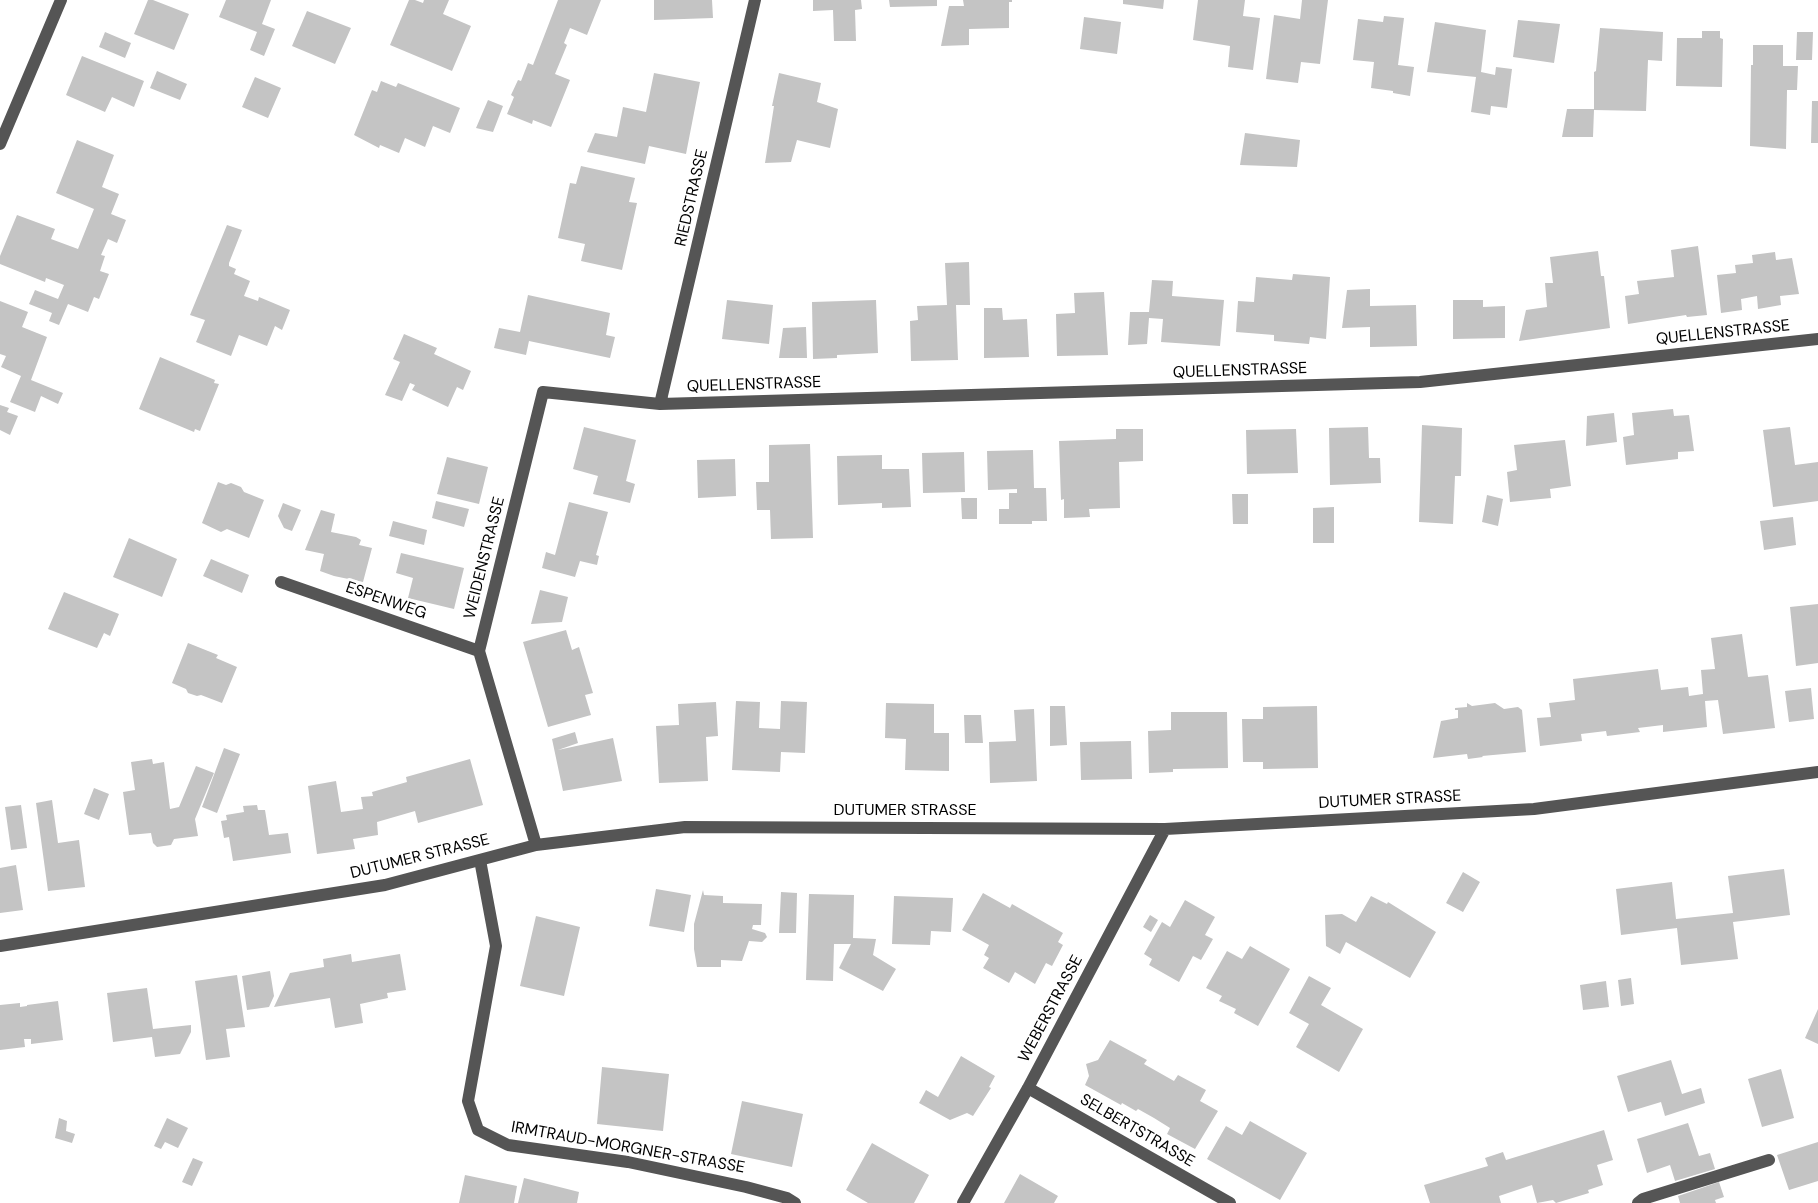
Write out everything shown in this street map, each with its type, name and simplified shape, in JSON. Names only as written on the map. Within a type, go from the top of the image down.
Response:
[{"type":"street","points":[[0,144],[61,0]]},
{"type":"street","name":"RIEDSTRASSE","points":[[660,404],[755,0]]},
{"type":"street","name":"QUELLENSTRASSE","points":[[660,404],[1420,382],[1818,339]]},
{"type":"street","name":"WEIDENSTRASSE","points":[[479,651],[543,392],[660,404]]},
{"type":"street","name":"ESPENWEG","points":[[281,582],[479,651]]},
{"type":"street","points":[[479,651],[536,845]]},
{"type":"street","name":"DUTUMER STRASSE","points":[[0,946],[385,885],[536,845],[685,827],[1165,829],[1534,809],[1818,772]]},
{"type":"street","name":"WEBERSTRASSE","points":[[963,1203],[1028,1088],[1165,829]]},
{"type":"street","name":"IRMTRAUD-MORGNER-STRASSE","points":[[480,860],[496,946],[468,1101],[478,1130],[508,1145],[628,1162],[746,1187],[787,1198],[795,1203]]},
{"type":"street","name":"SELBERTSTRASSE","points":[[1028,1088],[1230,1203]]},
{"type":"street","points":[[1638,1203],[1643,1199],[1769,1160]]},
{"type":"building","points":[[148,0],[189,14],[174,50],[134,34]]},
{"type":"building","points":[[226,0],[271,0],[262,24],[275,29],[264,56],[250,50],[257,32],[219,17]]},
{"type":"building","points":[[409,0],[423,3],[424,0],[449,0],[443,14],[471,26],[452,71],[390,45]]},
{"type":"building","points":[[558,0],[601,0],[587,35],[570,28],[564,43],[567,45],[555,74],[570,80],[551,127],[533,120],[532,124],[507,114],[514,97],[511,95],[518,80],[521,81],[528,63],[533,65]]},
{"type":"building","points":[[654,0],[712,0],[713,18],[654,20]]},
{"type":"building","points":[[813,0],[861,0],[862,9],[855,10],[856,41],[834,41],[833,10],[813,11]]},
{"type":"building","points":[[889,0],[937,0],[937,6],[890,7]]},
{"type":"building","points":[[963,0],[1012,0],[1009,2],[1009,28],[969,29],[969,45],[941,46],[949,6],[964,6]]},
{"type":"building","points":[[1123,0],[1164,0],[1163,9],[1123,4]]},
{"type":"building","points":[[1198,0],[1245,0],[1243,16],[1260,18],[1253,70],[1228,67],[1230,46],[1193,40]]},
{"type":"building","points":[[1302,0],[1328,0],[1320,64],[1301,62],[1298,83],[1266,79],[1274,15],[1300,19]]},
{"type":"building","points":[[307,11],[351,28],[335,64],[292,46]]},
{"type":"building","points":[[1384,16],[1404,18],[1398,65],[1414,67],[1410,96],[1371,88],[1374,62],[1353,60],[1358,19],[1383,22]]},
{"type":"building","points":[[1084,17],[1121,22],[1117,54],[1080,49]]},
{"type":"building","points":[[1518,20],[1560,24],[1554,63],[1513,57]]},
{"type":"building","points":[[1435,22],[1486,30],[1481,72],[1495,75],[1496,67],[1512,69],[1507,108],[1491,106],[1490,115],[1471,112],[1476,77],[1427,72]]},
{"type":"building","points":[[1600,28],[1663,32],[1662,61],[1648,60],[1646,111],[1594,110],[1593,137],[1562,137],[1567,109],[1594,109],[1594,72],[1596,71]]},
{"type":"building","points":[[1702,31],[1720,31],[1720,38],[1723,39],[1722,87],[1676,86],[1677,38],[1702,38]]},
{"type":"building","points":[[105,32],[131,43],[125,58],[99,47]]},
{"type":"building","points":[[1797,32],[1813,32],[1812,60],[1796,60]]},
{"type":"building","points":[[1753,45],[1783,45],[1783,66],[1798,66],[1797,90],[1787,90],[1786,149],[1750,146]]},
{"type":"building","points":[[82,56],[144,81],[134,107],[112,97],[105,112],[66,95]]},
{"type":"building","points":[[157,71],[187,84],[180,100],[150,88]]},
{"type":"building","points":[[654,73],[700,82],[686,154],[649,146],[645,164],[587,152],[595,133],[617,137],[623,107],[646,112]]},
{"type":"building","points":[[779,73],[821,83],[817,102],[838,109],[830,148],[797,140],[791,162],[765,163],[774,106],[772,106]]},
{"type":"building","points":[[255,77],[281,88],[268,118],[242,107]]},
{"type":"building","points":[[381,81],[396,87],[398,83],[460,108],[450,133],[433,126],[425,147],[405,138],[399,153],[380,145],[379,148],[354,135],[372,90],[377,92]]},
{"type":"building","points":[[488,100],[503,106],[493,132],[476,128]]},
{"type":"building","points":[[1812,101],[1818,101],[1818,143],[1811,143]]},
{"type":"building","points":[[1245,133],[1300,140],[1297,167],[1240,165]]},
{"type":"building","points":[[77,140],[114,155],[102,187],[119,194],[111,214],[126,220],[117,243],[108,239],[101,255],[105,256],[100,271],[109,274],[99,299],[94,297],[88,312],[68,304],[59,325],[49,321],[52,313],[29,304],[35,290],[58,299],[64,285],[46,278],[45,282],[0,264],[0,256],[17,215],[55,229],[51,239],[78,249],[94,209],[56,193]]},
{"type":"building","points":[[581,166],[635,178],[629,202],[637,203],[622,270],[581,261],[585,244],[558,238],[570,183],[576,184]]},
{"type":"building","points":[[227,225],[242,230],[229,266],[236,269],[234,274],[250,281],[244,296],[258,301],[259,297],[290,310],[282,330],[275,326],[267,346],[239,335],[231,356],[196,342],[205,320],[190,315]]},
{"type":"building","points":[[1698,246],[1707,315],[1687,317],[1686,315],[1628,324],[1625,296],[1639,294],[1637,281],[1674,277],[1671,250]]},
{"type":"building","points":[[1598,251],[1601,276],[1604,276],[1610,328],[1519,341],[1526,310],[1547,307],[1545,283],[1553,283],[1550,257]]},
{"type":"building","points":[[1775,252],[1776,260],[1792,258],[1799,294],[1780,296],[1781,305],[1758,309],[1757,296],[1741,299],[1742,310],[1721,313],[1717,275],[1736,273],[1735,265],[1753,263],[1752,255]]},
{"type":"building","points":[[969,262],[970,305],[956,305],[958,360],[911,361],[910,321],[918,320],[917,306],[947,305],[945,263]]},
{"type":"building","points":[[1293,274],[1330,277],[1326,339],[1310,337],[1309,344],[1274,341],[1274,335],[1236,332],[1238,301],[1254,302],[1256,277],[1292,280]]},
{"type":"building","points":[[1152,280],[1173,281],[1172,296],[1224,300],[1220,346],[1161,342],[1163,319],[1149,318],[1147,344],[1128,345],[1130,312],[1149,312]]},
{"type":"building","points":[[1370,289],[1370,306],[1416,305],[1417,346],[1370,347],[1370,327],[1342,328],[1347,290]]},
{"type":"building","points":[[1104,292],[1108,355],[1057,356],[1056,314],[1075,313],[1074,293]]},
{"type":"building","points":[[528,295],[610,313],[606,335],[615,337],[610,358],[529,341],[526,355],[494,348],[499,328],[520,332]]},
{"type":"building","points":[[727,300],[773,305],[769,344],[722,339]]},
{"type":"building","points":[[876,300],[878,353],[813,359],[812,302]]},
{"type":"building","points":[[1453,300],[1483,300],[1483,307],[1505,306],[1505,338],[1453,339]]},
{"type":"building","points":[[0,301],[28,312],[22,327],[47,337],[31,380],[63,393],[58,404],[41,396],[35,412],[10,402],[21,376],[1,367],[6,356],[0,354]]},
{"type":"building","points":[[984,308],[1002,308],[1003,320],[1027,319],[1029,357],[984,358]]},
{"type":"building","points":[[806,327],[807,358],[779,358],[783,328]]},
{"type":"building","points":[[404,334],[437,348],[434,354],[471,371],[463,390],[457,387],[448,407],[412,390],[415,385],[410,383],[402,401],[385,395],[400,362],[393,359]]},
{"type":"building","points":[[160,357],[215,380],[214,383],[219,384],[200,431],[195,429],[194,432],[139,409]]},
{"type":"building","points":[[0,405],[9,408],[7,412],[18,416],[10,435],[0,430]]},
{"type":"building","points":[[1673,409],[1674,416],[1689,415],[1694,451],[1678,452],[1678,459],[1626,465],[1623,437],[1634,435],[1632,413]]},
{"type":"building","points":[[1614,413],[1617,442],[1586,446],[1587,416]]},
{"type":"building","points":[[1422,425],[1462,428],[1461,476],[1455,476],[1453,524],[1419,522]]},
{"type":"building","points":[[584,427],[636,440],[626,481],[635,484],[630,503],[593,494],[598,476],[573,469]]},
{"type":"building","points":[[1368,427],[1369,458],[1380,458],[1381,483],[1330,485],[1329,428]]},
{"type":"building","points":[[1790,427],[1795,465],[1818,462],[1818,501],[1773,507],[1763,430]]},
{"type":"building","points":[[1116,429],[1143,429],[1143,461],[1119,462],[1120,508],[1089,509],[1090,517],[1064,518],[1064,499],[1061,500],[1059,441],[1116,439]]},
{"type":"building","points":[[1296,429],[1298,473],[1247,474],[1246,430]]},
{"type":"building","points":[[1565,440],[1571,486],[1550,489],[1551,498],[1510,502],[1507,472],[1517,470],[1514,445]]},
{"type":"building","points":[[810,444],[813,538],[771,539],[770,510],[757,510],[756,482],[769,482],[769,445]]},
{"type":"building","points":[[1033,450],[1034,488],[1046,488],[1047,521],[1032,521],[1032,524],[999,524],[999,509],[1009,509],[1009,493],[1017,493],[1017,489],[988,490],[987,451]]},
{"type":"building","points":[[964,452],[965,492],[923,493],[922,453]]},
{"type":"building","points":[[882,455],[882,469],[909,469],[911,507],[882,508],[882,503],[838,505],[837,456]]},
{"type":"building","points":[[447,457],[488,467],[479,504],[437,494]]},
{"type":"building","points":[[735,459],[736,496],[698,498],[697,460]]},
{"type":"building","points":[[218,482],[226,485],[231,483],[241,487],[244,492],[264,500],[249,538],[227,529],[221,532],[202,523]]},
{"type":"building","points":[[1232,494],[1248,494],[1248,524],[1233,524]]},
{"type":"building","points":[[1487,495],[1503,499],[1498,526],[1482,522]]},
{"type":"building","points":[[961,498],[977,498],[977,519],[962,519]]},
{"type":"building","points":[[436,501],[469,509],[464,527],[432,518]]},
{"type":"building","points":[[569,502],[608,512],[596,555],[599,556],[597,565],[580,561],[575,577],[542,568],[546,552],[555,555]]},
{"type":"building","points":[[283,503],[301,510],[292,531],[284,528],[278,516]]},
{"type":"building","points":[[1334,507],[1334,543],[1313,543],[1313,508]]},
{"type":"building","points":[[321,510],[335,514],[331,532],[356,537],[361,540],[359,545],[372,548],[363,582],[320,571],[324,554],[305,550]]},
{"type":"building","points":[[1793,517],[1796,545],[1764,550],[1760,521]]},
{"type":"building","points":[[393,521],[427,530],[424,545],[389,536]]},
{"type":"building","points":[[129,538],[177,559],[162,597],[113,577]]},
{"type":"building","points":[[401,553],[464,568],[454,609],[408,598],[413,578],[396,573]]},
{"type":"building","points":[[211,559],[249,575],[242,593],[203,576]]},
{"type":"building","points":[[540,590],[568,597],[562,622],[531,624]]},
{"type":"building","points":[[64,592],[119,614],[110,636],[104,633],[97,648],[48,629]]},
{"type":"building","points":[[1818,604],[1818,663],[1796,666],[1790,607]]},
{"type":"building","points":[[566,630],[572,650],[579,647],[593,693],[585,695],[591,715],[548,727],[523,642]]},
{"type":"building","points":[[1742,634],[1748,677],[1768,675],[1775,728],[1723,734],[1718,700],[1705,701],[1707,727],[1663,732],[1663,725],[1638,728],[1640,732],[1607,736],[1606,731],[1581,734],[1582,741],[1540,746],[1537,718],[1551,717],[1549,703],[1575,700],[1573,679],[1658,669],[1661,690],[1688,687],[1689,696],[1703,694],[1701,670],[1715,669],[1711,638]]},
{"type":"building","points":[[188,643],[218,655],[216,658],[237,667],[222,703],[188,693],[186,689],[172,683]]},
{"type":"building","points":[[1811,688],[1814,719],[1789,722],[1785,691]]},
{"type":"building","points":[[736,701],[760,702],[759,728],[780,729],[781,701],[807,702],[805,753],[781,752],[780,772],[732,770]]},
{"type":"building","points":[[716,702],[718,736],[706,737],[708,781],[659,783],[656,726],[679,725],[678,704]]},
{"type":"building","points":[[886,703],[934,704],[934,733],[949,733],[949,771],[905,770],[906,739],[885,738]]},
{"type":"building","points":[[1467,703],[1472,706],[1495,703],[1504,709],[1518,707],[1522,710],[1526,752],[1468,759],[1467,754],[1433,758],[1441,721],[1458,718],[1458,710],[1455,708],[1467,707]]},
{"type":"building","points":[[1050,706],[1065,706],[1067,745],[1050,746]]},
{"type":"building","points":[[1317,706],[1318,768],[1263,769],[1263,762],[1243,762],[1242,719],[1263,719],[1263,707]]},
{"type":"building","points":[[1034,709],[1037,781],[990,783],[989,742],[1016,741],[1014,710]]},
{"type":"building","points":[[1171,712],[1227,712],[1228,768],[1173,769],[1173,772],[1149,773],[1148,731],[1171,730]]},
{"type":"building","points":[[964,715],[981,715],[983,743],[965,743]]},
{"type":"building","points":[[575,732],[578,743],[558,750],[613,738],[622,781],[563,791],[552,739]]},
{"type":"building","points":[[1131,741],[1132,779],[1081,780],[1080,742]]},
{"type":"building","points":[[224,748],[240,754],[217,813],[202,807]]},
{"type":"building","points":[[152,759],[153,764],[164,762],[170,809],[179,807],[196,766],[214,773],[195,819],[198,836],[174,839],[171,845],[157,847],[153,843],[151,833],[129,835],[123,792],[135,790],[131,762]]},
{"type":"building","points":[[470,759],[483,805],[418,823],[415,811],[377,822],[378,835],[353,839],[355,849],[317,854],[308,786],[336,781],[341,812],[363,809],[361,797],[373,796],[372,792],[407,782],[406,777]]},
{"type":"building","points":[[94,788],[109,794],[99,820],[84,814]]},
{"type":"building","points":[[52,800],[58,843],[79,840],[85,887],[48,891],[36,803]]},
{"type":"building","points":[[21,805],[27,848],[11,850],[5,807]]},
{"type":"building","points":[[257,805],[258,810],[265,810],[269,835],[288,833],[291,853],[233,861],[229,837],[224,838],[221,821],[227,820],[226,815],[244,812],[243,806]]},
{"type":"building","points":[[16,865],[23,910],[0,913],[0,868]]},
{"type":"building","points":[[1784,869],[1790,915],[1733,922],[1738,959],[1681,965],[1677,928],[1621,935],[1616,889],[1672,882],[1676,919],[1733,913],[1728,876]]},
{"type":"building","points":[[1463,872],[1480,882],[1463,912],[1446,903]]},
{"type":"building","points":[[656,889],[691,895],[684,932],[649,926]]},
{"type":"building","points":[[703,890],[704,895],[723,896],[723,903],[762,904],[761,925],[753,925],[752,929],[765,933],[767,937],[762,942],[749,941],[742,961],[721,960],[721,967],[697,967],[694,924]]},
{"type":"building","points":[[781,892],[797,893],[796,933],[779,933]]},
{"type":"building","points":[[983,893],[1010,908],[1012,904],[1063,933],[1058,942],[1063,945],[1052,966],[1046,963],[1035,984],[1015,972],[1009,983],[983,968],[989,958],[984,955],[989,945],[962,930]]},
{"type":"building","points":[[809,894],[854,895],[853,938],[876,939],[873,955],[896,969],[883,991],[839,968],[851,944],[834,944],[833,981],[806,980]]},
{"type":"building","points":[[894,896],[953,898],[951,932],[931,931],[930,945],[892,944]]},
{"type":"building","points":[[1371,896],[1387,904],[1388,902],[1436,932],[1410,978],[1346,942],[1340,954],[1326,946],[1325,915],[1342,914],[1356,922]]},
{"type":"building","points":[[1185,900],[1215,917],[1205,935],[1213,939],[1201,960],[1193,956],[1179,982],[1149,965],[1152,959],[1144,954],[1162,922],[1170,927]]},
{"type":"building","points":[[1150,915],[1158,920],[1151,932],[1143,927]]},
{"type":"building","points":[[536,916],[580,927],[564,996],[520,986]]},
{"type":"building","points":[[1250,946],[1290,969],[1258,1026],[1234,1013],[1236,1009],[1219,1001],[1222,996],[1206,988],[1227,951],[1242,959]]},
{"type":"building","points":[[351,954],[352,962],[400,954],[406,990],[387,993],[388,998],[360,1004],[363,1023],[335,1028],[330,998],[274,1007],[290,973],[324,967],[323,959]]},
{"type":"building","points":[[270,971],[274,996],[269,1007],[247,1010],[242,976]]},
{"type":"building","points":[[237,975],[245,1027],[226,1029],[230,1057],[206,1060],[195,981]]},
{"type":"building","points":[[1309,976],[1331,988],[1321,1005],[1363,1029],[1339,1072],[1296,1047],[1309,1024],[1289,1013]]},
{"type":"building","points":[[1631,978],[1634,1004],[1621,1006],[1618,980]]},
{"type":"building","points":[[1606,981],[1609,1007],[1583,1010],[1580,985]]},
{"type":"building","points":[[147,988],[153,1029],[191,1025],[191,1032],[180,1054],[155,1057],[152,1037],[113,1042],[107,993]]},
{"type":"building","points":[[58,1001],[63,1040],[31,1044],[31,1039],[24,1039],[25,1047],[0,1050],[0,1005],[20,1003],[20,1007]]},
{"type":"building","points":[[1818,1009],[1818,1044],[1805,1038]]},
{"type":"building","points":[[1110,1040],[1147,1060],[1144,1064],[1174,1081],[1178,1075],[1206,1090],[1200,1101],[1218,1111],[1195,1149],[1167,1134],[1170,1128],[1154,1118],[1138,1109],[1136,1111],[1122,1103],[1121,1105],[1085,1085],[1089,1076],[1086,1064],[1098,1060]]},
{"type":"building","points":[[961,1056],[995,1076],[989,1087],[991,1088],[973,1116],[967,1113],[950,1120],[919,1103],[926,1090],[938,1097]]},
{"type":"building","points":[[1671,1060],[1682,1094],[1701,1088],[1705,1103],[1665,1116],[1661,1102],[1628,1112],[1617,1076]]},
{"type":"building","points":[[602,1067],[669,1074],[663,1131],[597,1124]]},
{"type":"building","points":[[1781,1069],[1794,1118],[1762,1127],[1748,1079]]},
{"type":"building","points":[[742,1101],[803,1114],[792,1167],[731,1154]]},
{"type":"building","points":[[59,1118],[67,1121],[66,1131],[75,1134],[72,1143],[55,1138]]},
{"type":"building","points":[[167,1118],[188,1128],[178,1148],[165,1142],[161,1149],[154,1146]]},
{"type":"building","points":[[1250,1121],[1307,1153],[1280,1200],[1207,1159],[1226,1126],[1242,1135]]},
{"type":"building","points":[[1688,1123],[1699,1156],[1710,1153],[1715,1169],[1675,1181],[1670,1165],[1647,1173],[1637,1139]]},
{"type":"building","points":[[1604,1130],[1613,1160],[1597,1165],[1603,1185],[1588,1190],[1589,1193],[1556,1203],[1553,1200],[1537,1203],[1532,1185],[1499,1196],[1501,1203],[1430,1203],[1424,1185],[1488,1166],[1485,1158],[1503,1152],[1506,1160]]},
{"type":"building","points":[[1818,1142],[1818,1181],[1789,1190],[1777,1155]]},
{"type":"building","points":[[872,1143],[929,1175],[914,1203],[868,1203],[846,1190]]},
{"type":"building","points":[[193,1158],[203,1162],[192,1186],[182,1182]]},
{"type":"building","points":[[1020,1174],[1058,1196],[1054,1203],[1004,1203]]},
{"type":"building","points":[[465,1175],[517,1186],[514,1203],[459,1203]]},
{"type":"building","points":[[524,1178],[579,1192],[577,1203],[518,1203]]},
{"type":"building","points":[[1719,1182],[1724,1197],[1715,1200],[1716,1203],[1680,1203],[1678,1196]]}]
